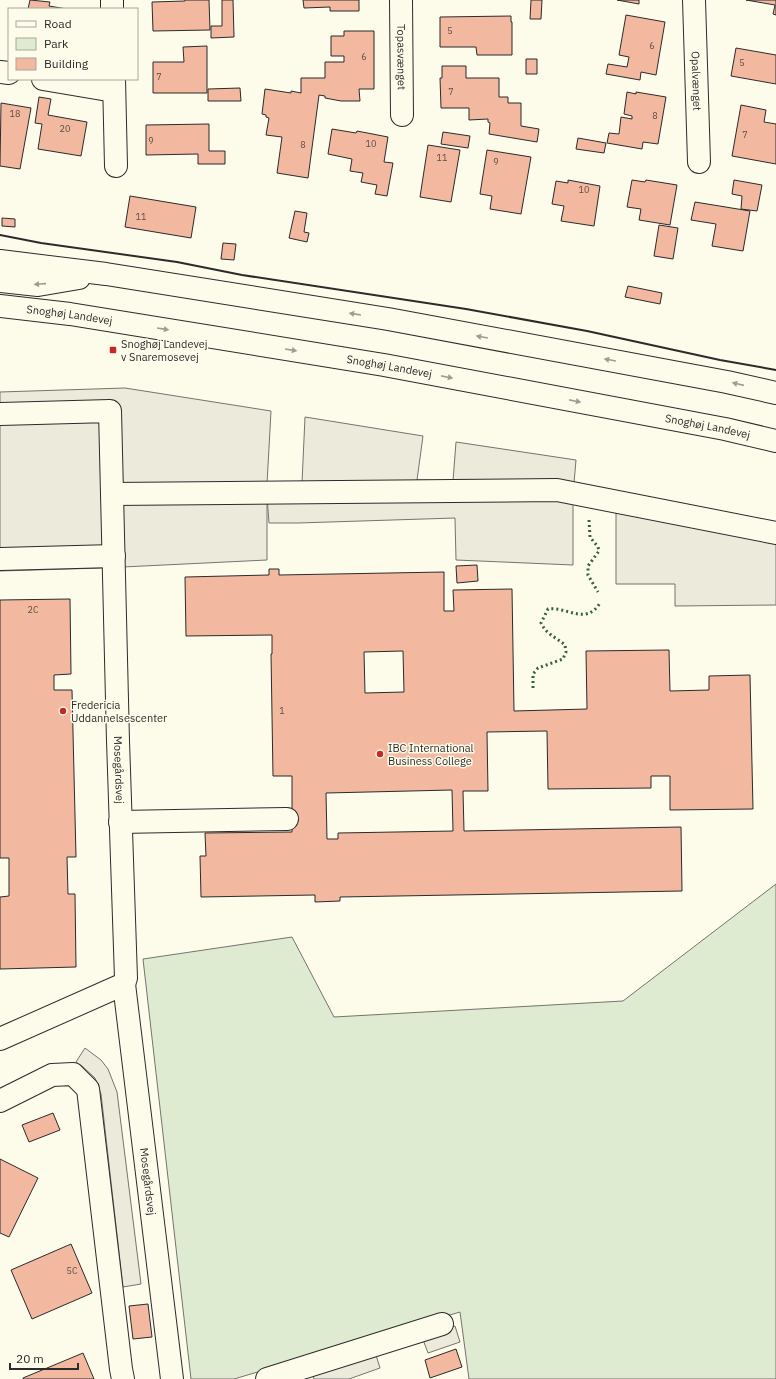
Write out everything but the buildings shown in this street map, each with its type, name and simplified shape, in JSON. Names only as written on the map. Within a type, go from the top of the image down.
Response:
[{"type":"street","name":"Topasvænget","points":[[401,0],[402,115]]},
{"type":"street","name":"Opalvænget","points":[[694,0],[699,162]]},
{"type":"street","points":[[56,80],[114,85],[116,166]]},
{"type":"street","points":[[0,261],[106,274],[388,319],[726,382],[776,393]]},
{"type":"street","points":[[0,281],[38,285],[106,274]]},
{"type":"street","name":"Snoghøj Landevej","points":[[0,306],[70,314],[384,365],[717,427],[776,441]]},
{"type":"street","name":"Mosegårdsvej","points":[[0,414],[110,411],[120,822],[126,978],[124,984],[172,1379]]},
{"type":"street","points":[[112,494],[556,490],[776,533]]},
{"type":"street","points":[[0,559],[114,556]]},
{"type":"street","points":[[120,822],[287,819]]},
{"type":"street","points":[[0,1040],[124,984]]},
{"type":"street","points":[[0,1101],[52,1075],[73,1074],[88,1089],[123,1379]]},
{"type":"street","points":[[267,1379],[442,1324]]},
{"type":"green space","points":[[776,884],[776,1379],[469,1379],[460,1312],[234,1379],[191,1379],[143,959],[292,937],[334,1017],[623,1001]]},
{"type":"shaded area","points":[[125,388],[271,411],[267,484],[302,483],[305,417],[423,436],[417,480],[453,481],[456,442],[576,460],[574,483],[776,522],[776,605],[675,606],[675,584],[616,584],[616,511],[573,504],[573,565],[456,560],[455,518],[269,523],[267,496],[267,560],[102,568],[0,571],[0,392]]},
{"type":"shaded area","points":[[85,1048],[101,1060],[108,1069],[117,1092],[141,1284],[123,1287],[101,1094],[95,1078],[76,1062]]},
{"type":"shaded area","points":[[455,1326],[460,1342],[428,1353],[422,1337]]},
{"type":"shaded area","points":[[375,1352],[380,1368],[349,1379],[314,1379],[312,1374]]},
{"type":"hedge","points":[[589,520],[590,537],[598,547],[599,551],[588,566],[588,575],[598,592]]},
{"type":"hedge","points":[[533,688],[533,674],[538,668],[563,659],[566,652],[565,645],[549,633],[541,623],[548,609],[582,614],[594,610],[600,603]]},
{"type":"wall","points":[[0,235],[41,243],[177,262],[242,275],[466,309],[587,331],[720,360],[776,370]]},
{"type":"place","name":"Snoghøj Landevej v Snaremosevej","points":[[113,350]]},
{"type":"place","name":"Fredericia Uddannelsescenter","points":[[63,711]]},
{"type":"place","name":"IBC International Business College","points":[[380,754]]}]
